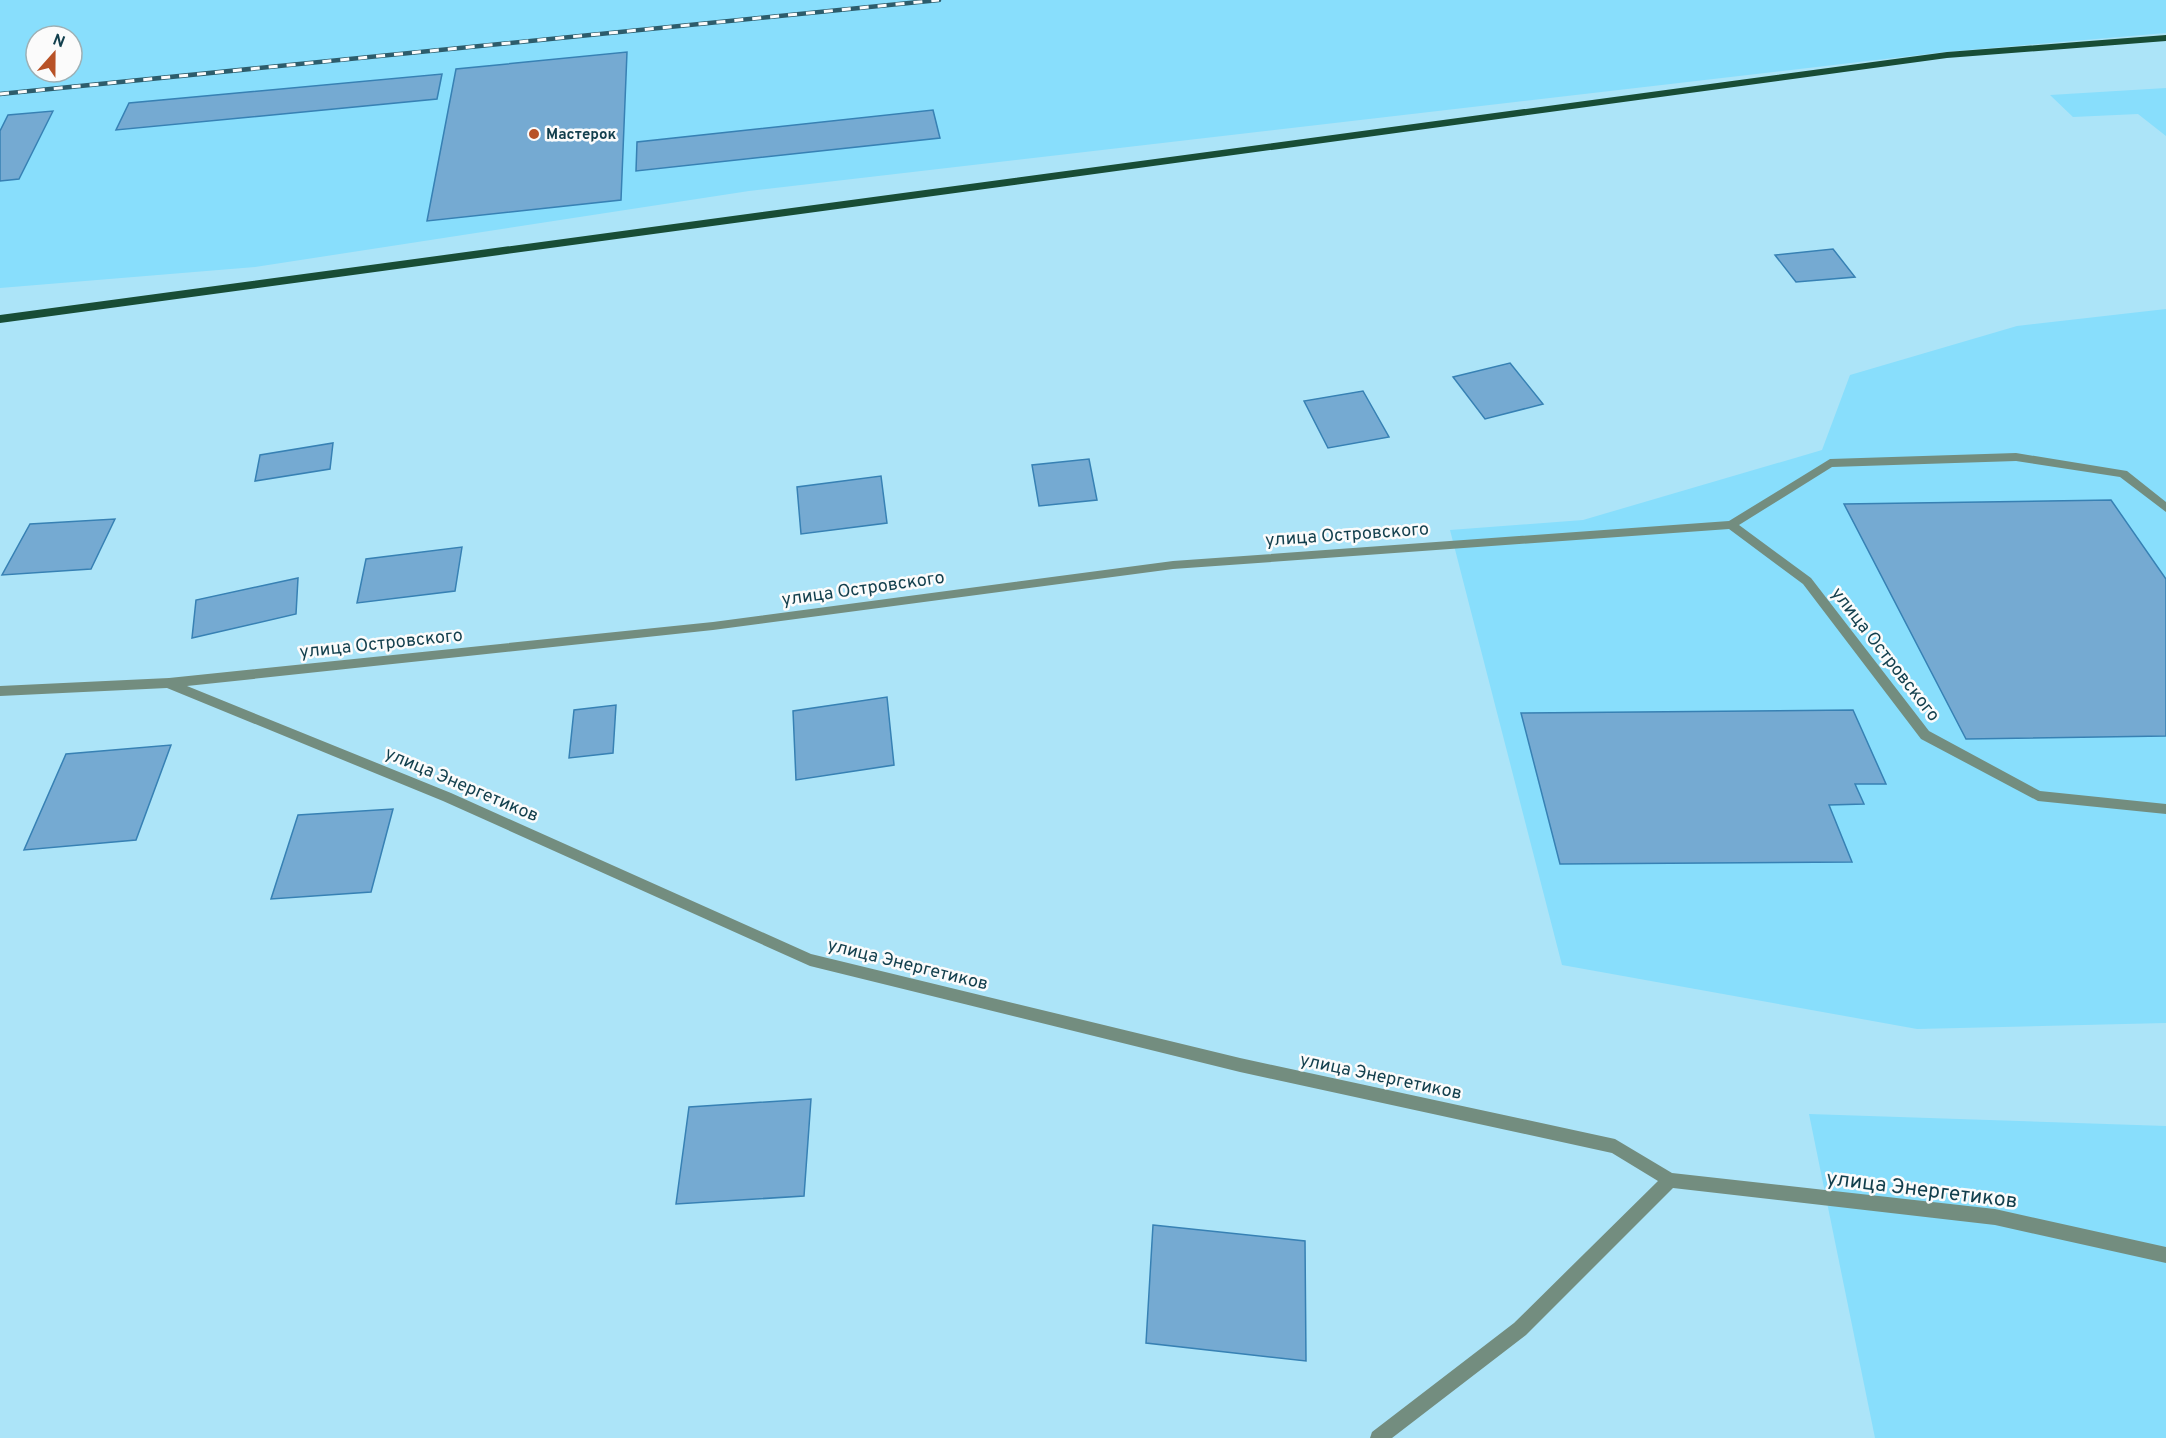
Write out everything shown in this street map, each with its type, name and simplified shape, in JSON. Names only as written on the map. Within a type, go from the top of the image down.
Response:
[{"type":"main road","points":[[0,319],[1947,55],[2166,38]]},
{"type":"street","name":"улица Островского","points":[[0,691],[169,683],[713,626],[1173,564],[1731,525],[1830,464],[2016,457],[2123,474],[2166,508]]},
{"type":"street","name":"улица Островского","points":[[1731,525],[1807,581],[1925,735],[2038,795],[2166,809]]},
{"type":"street","name":"улица Энергетиков","points":[[169,683],[447,797],[810,960],[1240,1065],[1615,1146],[1670,1180],[1995,1217],[2166,1255]]},
{"type":"street","points":[[1378,1438],[1520,1329],[1670,1180]]},
{"type":"shaded area","points":[[0,0],[2166,0],[2166,33],[1945,52],[749,191],[255,267],[0,288]]},
{"type":"shaded area","points":[[2166,88],[2166,136],[2138,114],[2073,117],[2050,95]]},
{"type":"shaded area","points":[[2166,309],[2166,1023],[1917,1029],[1562,965],[1450,530],[1583,520],[1822,450],[1850,375],[2017,326]]},
{"type":"shaded area","points":[[1809,1114],[2166,1126],[2166,1438],[1875,1438]]},
{"type":"building","name":"Мастерок","points":[[627,52],[621,200],[427,221],[456,69]]},
{"type":"building","points":[[442,74],[437,99],[116,130],[129,103]]},
{"type":"building","points":[[933,110],[940,138],[636,171],[637,142]]},
{"type":"building","points":[[53,111],[19,179],[0,181],[0,131],[8,115]]},
{"type":"building","points":[[1833,249],[1855,277],[1796,282],[1775,255]]},
{"type":"building","points":[[1510,363],[1543,404],[1485,419],[1453,377]]},
{"type":"building","points":[[1363,391],[1389,437],[1328,448],[1304,401]]},
{"type":"building","points":[[333,443],[330,469],[255,481],[260,455]]},
{"type":"building","points":[[1089,459],[1097,500],[1039,506],[1032,465]]},
{"type":"building","points":[[881,476],[887,523],[801,534],[797,487]]},
{"type":"building","points":[[2111,500],[2166,579],[2166,736],[1966,739],[1844,504]]},
{"type":"building","points":[[115,519],[91,569],[2,575],[30,524]]},
{"type":"building","points":[[462,547],[455,591],[357,603],[366,559]]},
{"type":"building","points":[[298,578],[296,614],[192,638],[196,600]]},
{"type":"building","points":[[887,697],[894,765],[796,780],[793,711]]},
{"type":"building","points":[[616,705],[613,753],[569,758],[574,710]]},
{"type":"building","points":[[1853,710],[1886,784],[1855,784],[1864,804],[1829,805],[1852,862],[1560,864],[1521,713]]},
{"type":"building","points":[[171,745],[136,840],[24,850],[66,754]]},
{"type":"building","points":[[393,809],[371,892],[271,899],[298,815]]},
{"type":"building","points":[[811,1099],[804,1196],[676,1204],[689,1107]]},
{"type":"building","points":[[1153,1225],[1305,1241],[1306,1361],[1146,1343]]},
{"type":"railway","points":[[0,94],[939,0]]},
{"type":"place","name":"Мастерок","points":[[534,134]]}]
